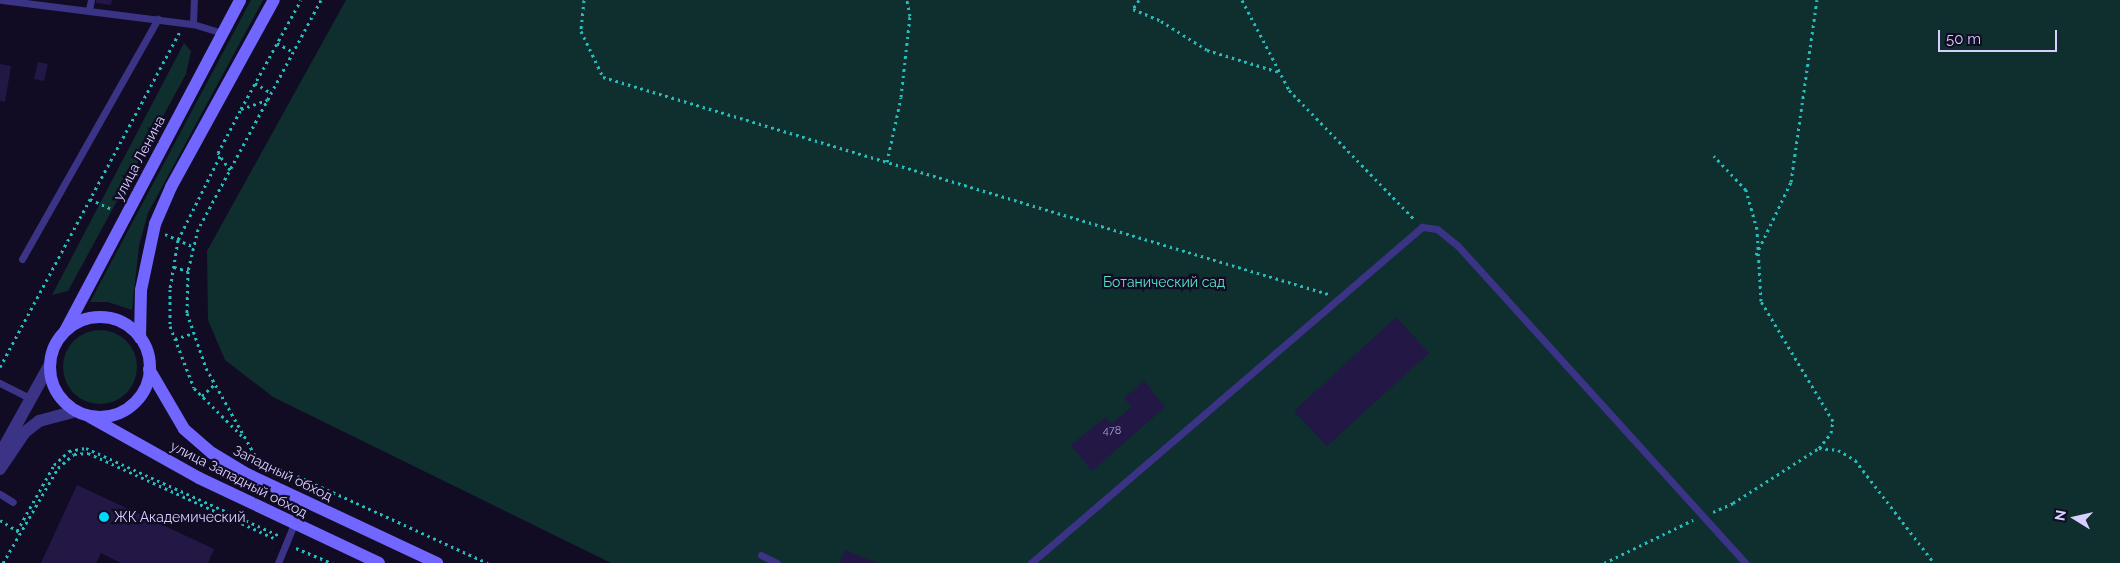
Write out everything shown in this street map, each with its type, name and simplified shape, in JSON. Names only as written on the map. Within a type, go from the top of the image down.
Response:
[{"type":"main road","name":"улица Ленина","points":[[65,331],[240,0]]},
{"type":"main road","points":[[140,338],[141,290],[155,224],[171,187],[274,0]]},
{"type":"main road","points":[[104,318],[128,326],[140,338],[148,353],[150,370],[146,386],[137,401],[123,412],[107,417],[90,416],[76,412],[61,399],[52,383],[50,364],[54,346],[65,331],[79,321],[104,318]]},
{"type":"main road","name":"Западный обход","points":[[150,370],[184,429],[212,454],[247,474],[437,563]]},
{"type":"main road","name":"улица Западный обход","points":[[90,416],[199,478],[378,563]]},
{"type":"street","points":[[0,454],[50,364]]},
{"type":"street","points":[[0,468],[25,432],[39,421],[59,413],[76,412]]},
{"type":"lane","points":[[2,0],[193,24],[222,33]]},
{"type":"lane","points":[[89,10],[91,0]]},
{"type":"lane","points":[[193,24],[194,0]]},
{"type":"lane","points":[[22,259],[158,19]]},
{"type":"lane","points":[[1031,563],[1422,227],[1437,229],[1458,246],[1700,517],[1745,563]]},
{"type":"lane","points":[[0,383],[30,398]]},
{"type":"lane","points":[[0,494],[13,502]]},
{"type":"lane","points":[[278,563],[294,524]]},
{"type":"lane","points":[[761,555],[777,563]]},
{"type":"path","points":[[230,170],[218,153],[301,0]]},
{"type":"path","points":[[321,0],[198,229],[188,271],[187,313],[214,384],[256,457],[488,563]]},
{"type":"path","points":[[584,0],[581,31],[603,77],[1340,298]]},
{"type":"path","points":[[887,162],[901,98],[910,16],[907,0]]},
{"type":"path","points":[[1139,0],[1133,9],[1161,21],[1207,50],[1280,72]]},
{"type":"path","points":[[1242,0],[1289,90],[1422,227]]},
{"type":"path","points":[[1756,256],[1791,182],[1817,0]]},
{"type":"path","points":[[0,367],[184,23]]},
{"type":"path","points":[[277,43],[293,52]]},
{"type":"path","points":[[255,83],[271,93]]},
{"type":"path","points":[[241,109],[267,100]]},
{"type":"path","points":[[220,156],[178,240],[170,289],[170,326],[194,388],[246,440]]},
{"type":"path","points":[[1604,563],[1700,517],[1734,503],[1819,448],[1831,433],[1833,421],[1761,301],[1756,256],[1757,229],[1746,190],[1714,156]]},
{"type":"path","points":[[174,267],[188,271]]},
{"type":"path","points":[[175,339],[194,332]]},
{"type":"path","points":[[202,396],[214,384]]},
{"type":"path","points":[[3,563],[54,465],[69,451],[86,448],[332,563]]},
{"type":"path","points":[[1819,448],[1838,450],[1855,460],[1934,563]]},
{"type":"path","points":[[19,532],[58,468],[74,454],[88,453],[286,541]]},
{"type":"path","points":[[0,520],[19,532]]},
{"type":"green space","points":[[251,0],[263,0],[148,213],[139,246],[132,310],[108,302],[90,302]]},
{"type":"green space","name":"Ботанический сад","points":[[346,0],[2120,0],[2120,563],[611,563],[273,397],[225,360],[208,320],[207,251]]},
{"type":"green space","points":[[184,43],[191,51],[186,74],[68,291],[52,295]]},
{"type":"green space","points":[[100,330],[121,336],[131,346],[137,367],[131,388],[121,398],[100,404],[79,398],[69,388],[63,367],[69,346],[79,336]]},
{"type":"building","points":[[96,0],[112,0],[111,5],[96,3]]},
{"type":"building","points":[[38,62],[48,64],[44,81],[34,79]]},
{"type":"building","points":[[0,64],[11,66],[5,102],[0,101]]},
{"type":"building","points":[[1396,317],[1429,353],[1327,446],[1294,411]]},
{"type":"building","points":[[1144,381],[1165,407],[1092,471],[1071,445],[1106,417],[1111,424],[1132,407],[1124,398]]},
{"type":"building","name":"ЖК Академический","points":[[77,485],[214,549],[208,563],[121,563],[101,553],[96,563],[41,563]]},
{"type":"building","points":[[845,550],[878,563],[840,563]]},
{"type":"place","name":"ЖК Академический","points":[[104,517]]}]
